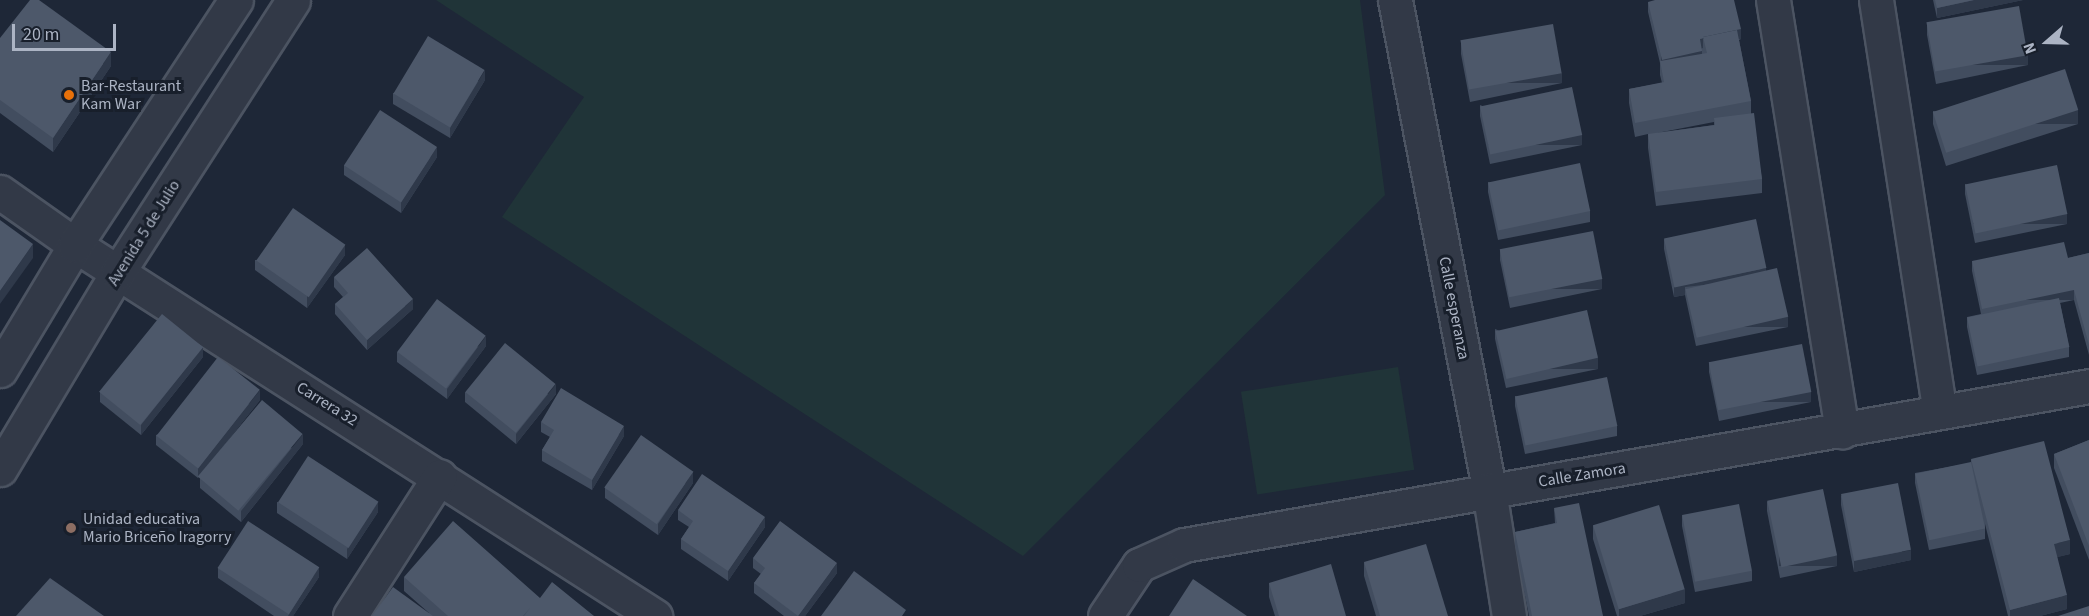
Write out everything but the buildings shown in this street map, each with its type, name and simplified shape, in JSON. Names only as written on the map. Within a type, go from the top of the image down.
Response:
[{"type":"street","points":[[0,370],[75,245],[236,0]]},
{"type":"street","name":"Avenida 5 de Julio","points":[[0,469],[118,272],[292,0]]},
{"type":"street","name":"Calle esperanza","points":[[1395,0],[1489,490],[1509,616]]},
{"type":"street","points":[[1773,0],[1842,432]]},
{"type":"street","points":[[1876,0],[1940,412]]},
{"type":"street","name":"Carrera 32","points":[[0,192],[75,245],[440,476],[655,616]]},
{"type":"street","name":"Calle Zamora","points":[[1106,616],[1139,565],[1184,544],[1489,490],[1842,432],[2089,386]]},
{"type":"street","points":[[350,616],[440,476]]},
{"type":"green space","points":[[436,0],[1360,0],[1385,195],[1023,556],[502,217],[584,97]]},
{"type":"green space","points":[[1398,367],[1414,470],[1257,495],[1241,392]]},
{"type":"place","name":"Bar-Restaurant Kam War","points":[[69,95]]},
{"type":"place","name":"Unidad educativa Mario Briceño Iragorry","points":[[71,528]]}]
